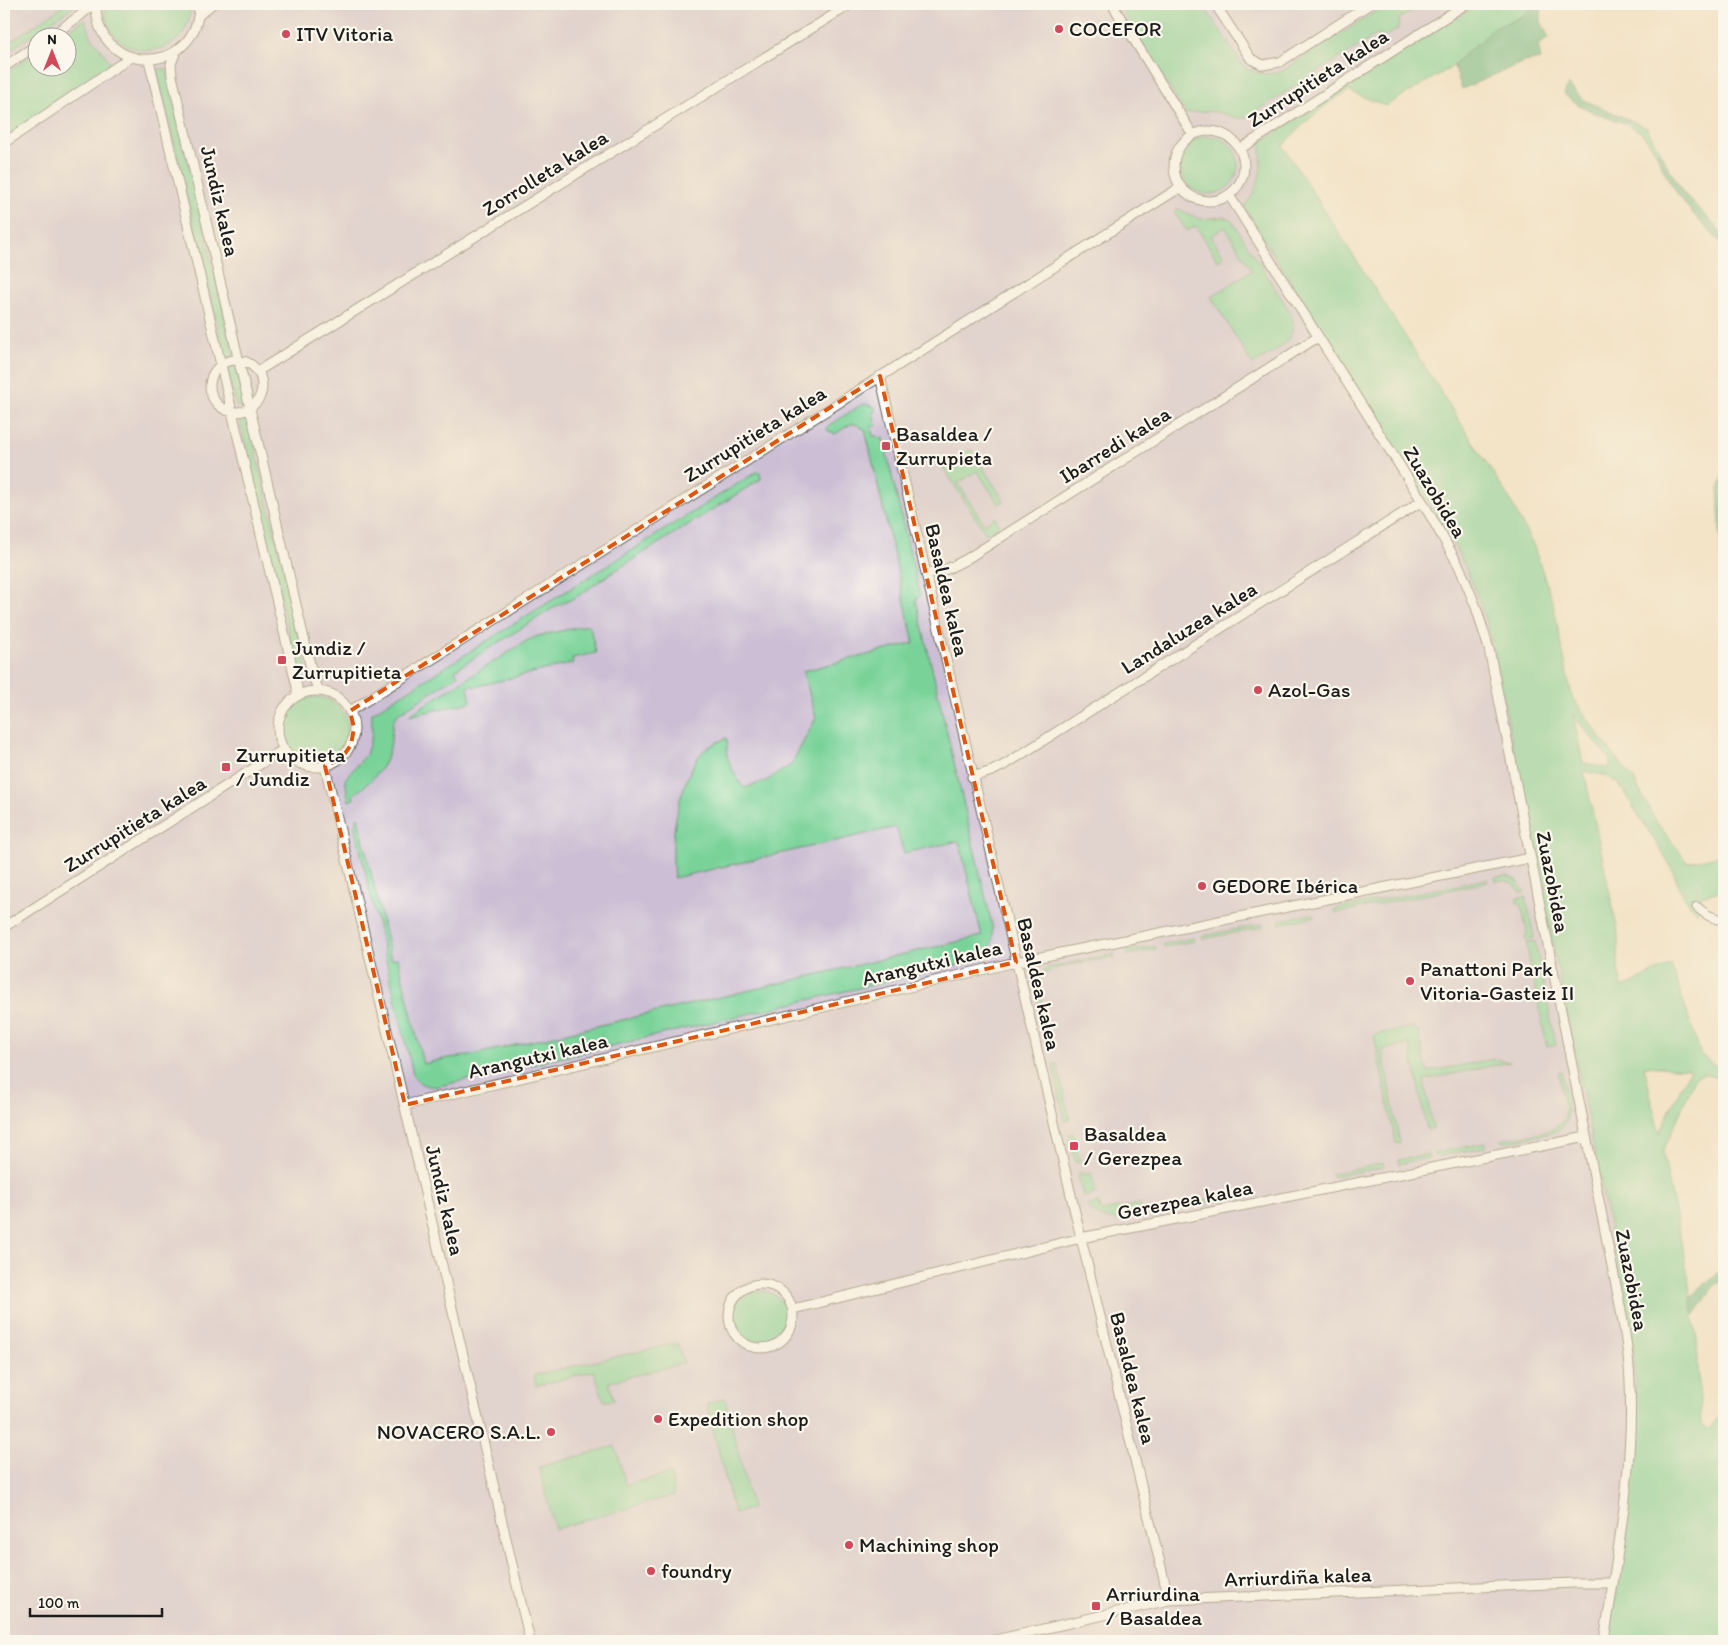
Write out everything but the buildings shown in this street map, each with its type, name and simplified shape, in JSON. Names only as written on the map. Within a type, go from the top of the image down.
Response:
[{"type":"street","points":[[62,28],[95,4]]},
{"type":"street","points":[[95,4],[98,25],[111,45],[131,57],[149,60],[163,57],[176,51],[187,42],[195,29],[199,15],[199,4]]},
{"type":"street","points":[[199,15],[212,4]]},
{"type":"street","name":"Zorrolleta kalea","points":[[258,371],[851,4]]},
{"type":"street","points":[[1112,4],[1192,135]]},
{"type":"street","points":[[1215,4],[1250,59],[1263,65],[1280,62],[1370,4]]},
{"type":"street","name":"Zurrupitieta kalea","points":[[1240,149],[1466,4]]},
{"type":"street","points":[[4,67],[28,51]]},
{"type":"street","name":"Jundiz kalea","points":[[176,51],[171,64],[172,76],[313,677],[319,691]]},
{"type":"street","points":[[4,143],[131,57]]},
{"type":"street","name":"Jundiz kalea","points":[[149,60],[222,364],[298,696]]},
{"type":"street","points":[[1214,131],[1228,137],[1240,149],[1243,157],[1244,174],[1241,182],[1229,195],[1212,201],[1203,201],[1195,198],[1181,187],[1174,171],[1176,154],[1192,135],[1214,131]]},
{"type":"street","name":"Zurrupitieta kalea","points":[[350,711],[1181,187]]},
{"type":"street","name":"Zuazobidea","points":[[1229,195],[1422,501],[1459,566],[1476,607],[1489,650],[1624,1332],[1630,1380],[1627,1471],[1604,1641]]},
{"type":"street","name":"Ibarredi kalea","points":[[926,574],[946,569],[965,560],[1318,337]]},
{"type":"street","points":[[239,360],[253,365],[258,371],[262,383],[261,396],[250,409],[233,413],[222,408],[213,399],[211,379],[222,364],[239,360]]},
{"type":"street","name":"Basaldea kalea","points":[[880,376],[1080,1238],[1169,1600]]},
{"type":"street","name":"Landaluzea kalea","points":[[972,777],[992,771],[1006,764],[1422,501]]},
{"type":"street","points":[[319,691],[337,698],[350,711],[354,728],[351,745],[340,759],[325,766],[306,766],[290,757],[284,749],[278,733],[281,716],[290,702],[298,696],[308,692],[319,691]]},
{"type":"street","name":"Zurrupitieta kalea","points":[[4,927],[284,749]]},
{"type":"street","name":"Jundiz kalea","points":[[325,766],[530,1641]]},
{"type":"street","name":"Arangutxi kalea","points":[[405,1105],[1016,962],[1530,858]]},
{"type":"street","points":[[1697,907],[1714,919],[1724,920]]},
{"type":"street","name":"Gerezpea kalea","points":[[793,1309],[1080,1238],[1586,1137]]},
{"type":"street","points":[[756,1284],[769,1284],[780,1289],[788,1298],[793,1309],[794,1321],[790,1332],[782,1342],[760,1349],[748,1346],[738,1339],[731,1330],[728,1318],[730,1306],[736,1295],[745,1288],[756,1284]]},
{"type":"street","name":"Arriurdiña kalea","points":[[991,1641],[1169,1600],[1574,1583],[1612,1584]]},
{"type":"highlighted area","points":[[880,376],[1016,962],[405,1105],[325,766],[341,759],[351,745],[354,728],[350,711]]},
{"type":"shaded area","points":[[4,4],[1478,4],[1261,142],[1262,163],[1259,183],[1244,207],[1455,548],[1468,572],[1494,651],[1633,1344],[1637,1428],[1609,1641],[4,1641]]},
{"type":"green space","points":[[66,4],[77,4],[42,28],[31,28]]},
{"type":"green space","points":[[105,4],[190,4],[188,24],[178,38],[165,47],[148,50],[132,47],[118,39],[108,24]]},
{"type":"green space","points":[[1118,4],[1202,4],[1244,67],[1258,73],[1267,74],[1282,71],[1388,4],[1424,4],[1399,19],[1398,29],[1385,37],[1376,35],[1245,118],[1242,118],[1213,112],[1186,114]]},
{"type":"green space","points":[[1478,4],[1534,4],[1521,17],[1494,29],[1464,54],[1454,66],[1385,106],[1349,91],[1313,116],[1283,146],[1509,498],[1534,547],[1553,603],[1572,697],[1609,749],[1633,778],[1657,823],[1688,862],[1719,856],[1723,857],[1724,890],[1701,896],[1697,913],[1684,897],[1669,863],[1618,783],[1603,775],[1584,771],[1618,932],[1618,969],[1622,988],[1671,964],[1701,1055],[1724,1072],[1724,1080],[1704,1074],[1696,1076],[1663,1152],[1688,1276],[1697,1340],[1701,1425],[1708,1430],[1724,1411],[1724,1641],[1609,1641],[1637,1428],[1633,1344],[1494,651],[1476,592],[1456,550],[1244,207],[1257,184],[1261,160],[1261,142]],"holes":[[[1573,715],[1610,760],[1609,768],[1583,763]],[[1644,1066],[1690,1069],[1659,1133]]]},
{"type":"green space","points":[[1534,4],[1542,4],[1541,21],[1549,38],[1538,45],[1541,59],[1524,62],[1462,89],[1454,66],[1464,54],[1479,43],[1494,28],[1521,17]]},
{"type":"green space","points":[[85,19],[91,36],[110,62],[108,67],[4,139],[4,74],[28,57],[28,78],[78,78],[78,28],[72,28]]},
{"type":"green space","points":[[28,30],[28,38],[4,54],[4,46]]},
{"type":"green space","points":[[166,68],[234,356],[225,358],[157,70]]},
{"type":"green space","points":[[1568,84],[1584,100],[1630,120],[1625,123],[1617,121],[1593,112],[1571,100],[1564,94]]},
{"type":"green space","points":[[1630,120],[1647,128],[1661,154],[1656,152],[1642,133],[1625,123]]},
{"type":"green space","points":[[1203,136],[1215,136],[1230,144],[1238,159],[1238,171],[1230,186],[1215,194],[1203,194],[1188,186],[1180,171],[1180,159],[1188,144]]},
{"type":"green space","points":[[1656,152],[1661,154],[1682,191],[1724,235],[1724,245],[1693,214],[1675,191]]},
{"type":"green space","points":[[1178,209],[1200,219],[1224,217],[1231,219],[1290,312],[1293,322],[1289,338],[1277,350],[1253,365],[1211,297],[1252,270],[1225,227],[1211,236],[1224,257],[1218,261],[1196,226],[1187,231],[1174,212]]},
{"type":"green space","points":[[236,367],[245,404],[236,407],[228,369]]},
{"type":"green space","points":[[866,404],[875,407],[876,410],[873,412],[876,426],[871,427],[873,436],[883,438],[920,595],[916,600],[992,925],[993,936],[990,949],[979,960],[444,1085],[426,1086],[422,1084],[413,1074],[355,828],[358,817],[391,959],[398,958],[423,1064],[448,1058],[468,1056],[982,936],[959,841],[904,853],[896,827],[674,878],[673,840],[676,816],[690,771],[703,752],[726,738],[727,754],[730,763],[744,788],[766,781],[791,765],[816,718],[803,671],[914,643],[865,429],[852,424],[835,434],[827,430],[828,426],[861,405]]},
{"type":"green space","points":[[248,417],[308,675],[299,677],[239,418]]},
{"type":"green space","points":[[971,449],[1004,501],[999,504],[977,471],[958,483],[984,524],[995,517],[999,525],[986,534],[943,467]]},
{"type":"green space","points":[[758,471],[760,472],[761,479],[581,594],[558,605],[455,670],[458,675],[398,714],[393,722],[390,746],[383,765],[370,781],[353,795],[354,799],[349,801],[345,779],[366,755],[372,735],[372,713]]},
{"type":"green space","points":[[1724,473],[1724,610],[1718,492]]},
{"type":"green space","points":[[588,625],[596,653],[572,658],[573,663],[474,687],[473,685],[468,687],[471,702],[409,716],[528,640]]},
{"type":"green space","points":[[310,697],[322,697],[339,706],[346,717],[348,729],[346,741],[339,752],[322,761],[310,761],[298,756],[289,747],[284,735],[284,723],[289,711],[298,702]]},
{"type":"green space","points":[[1507,876],[1516,880],[1525,892],[1521,893],[1511,883],[1496,881],[1495,877]]},
{"type":"green space","points":[[1487,879],[1488,882],[1336,913],[1335,909]]},
{"type":"green space","points":[[1526,897],[1534,938],[1526,940],[1527,933],[1521,903],[1517,903],[1517,898]]},
{"type":"green space","points":[[1312,914],[1315,917],[1279,924],[1280,920]]},
{"type":"green space","points":[[1263,924],[1263,927],[1203,939],[1202,936]]},
{"type":"green space","points":[[1194,938],[1195,941],[1164,947],[1163,944]]},
{"type":"green space","points":[[1535,941],[1556,1045],[1547,1047],[1526,943]]},
{"type":"green space","points":[[1155,946],[1156,949],[1127,955],[1126,951]]},
{"type":"green space","points":[[1114,954],[1115,957],[1063,967],[1045,974],[1040,979],[1038,985],[1043,1006],[1039,1007],[1036,982],[1046,968]]},
{"type":"green space","points":[[1413,1027],[1418,1031],[1427,1072],[1494,1059],[1510,1062],[1424,1080],[1433,1129],[1427,1130],[1410,1044],[1382,1050],[1400,1143],[1396,1144],[1374,1035]]},
{"type":"green space","points":[[1057,1064],[1070,1120],[1065,1121],[1053,1065]]},
{"type":"green space","points":[[1561,1071],[1567,1097],[1568,1115],[1560,1129],[1552,1133],[1503,1143],[1500,1140],[1545,1132],[1562,1122],[1565,1110],[1558,1072]]},
{"type":"green space","points":[[1073,1133],[1080,1162],[1075,1162],[1069,1134]]},
{"type":"green space","points":[[1485,1143],[1486,1147],[1435,1157],[1434,1153]]},
{"type":"green space","points":[[1428,1154],[1428,1158],[1399,1164],[1398,1160]]},
{"type":"green space","points":[[1383,1163],[1384,1167],[1333,1177],[1331,1174]]},
{"type":"green space","points":[[1082,1172],[1083,1175],[1091,1173],[1096,1192],[1094,1194],[1083,1197],[1078,1173]]},
{"type":"green space","points":[[1235,1193],[1235,1197],[1175,1209],[1173,1206]]},
{"type":"green space","points":[[1098,1203],[1100,1211],[1140,1204],[1143,1216],[1120,1220],[1106,1219],[1093,1212],[1087,1206]]},
{"type":"green space","points":[[1724,1267],[1724,1279],[1715,1285],[1694,1316],[1691,1296]]},
{"type":"green space","points":[[757,1291],[773,1294],[789,1312],[786,1329],[777,1339],[753,1343],[745,1339],[738,1330],[734,1316],[737,1301]]},
{"type":"green space","points":[[677,1343],[684,1363],[609,1382],[614,1400],[604,1401],[594,1371],[536,1386],[534,1375]]},
{"type":"green space","points":[[725,1398],[752,1509],[734,1513],[707,1404]]},
{"type":"green space","points":[[615,1446],[626,1485],[671,1473],[674,1495],[555,1529],[539,1467]]},
{"type":"place","name":"COCEFOR","points":[[1059,29]]},
{"type":"place","name":"ITV Vitoria","points":[[286,34]]},
{"type":"place","name":"Basaldea / Zurrupieta","points":[[886,446]]},
{"type":"place","name":"Jundiz / Zurrupitieta","points":[[282,660]]},
{"type":"place","name":"Azol-Gas","points":[[1258,690]]},
{"type":"place","name":"Zurrupitieta / Jundiz","points":[[226,767]]},
{"type":"place","name":"GEDORE Ibérica","points":[[1202,886]]},
{"type":"place","name":"Panattoni Park Vitoria-Gasteiz II","points":[[1410,981]]},
{"type":"place","name":"Basaldea / Gerezpea","points":[[1074,1146]]},
{"type":"place","name":"Expedition shop","points":[[658,1419]]},
{"type":"place","name":"NOVACERO S.A.L.","points":[[551,1432]]},
{"type":"place","name":"Machining shop","points":[[849,1545]]},
{"type":"place","name":"foundry","points":[[651,1571]]},
{"type":"place","name":"Arriurdina / Basaldea","points":[[1096,1606]]}]
